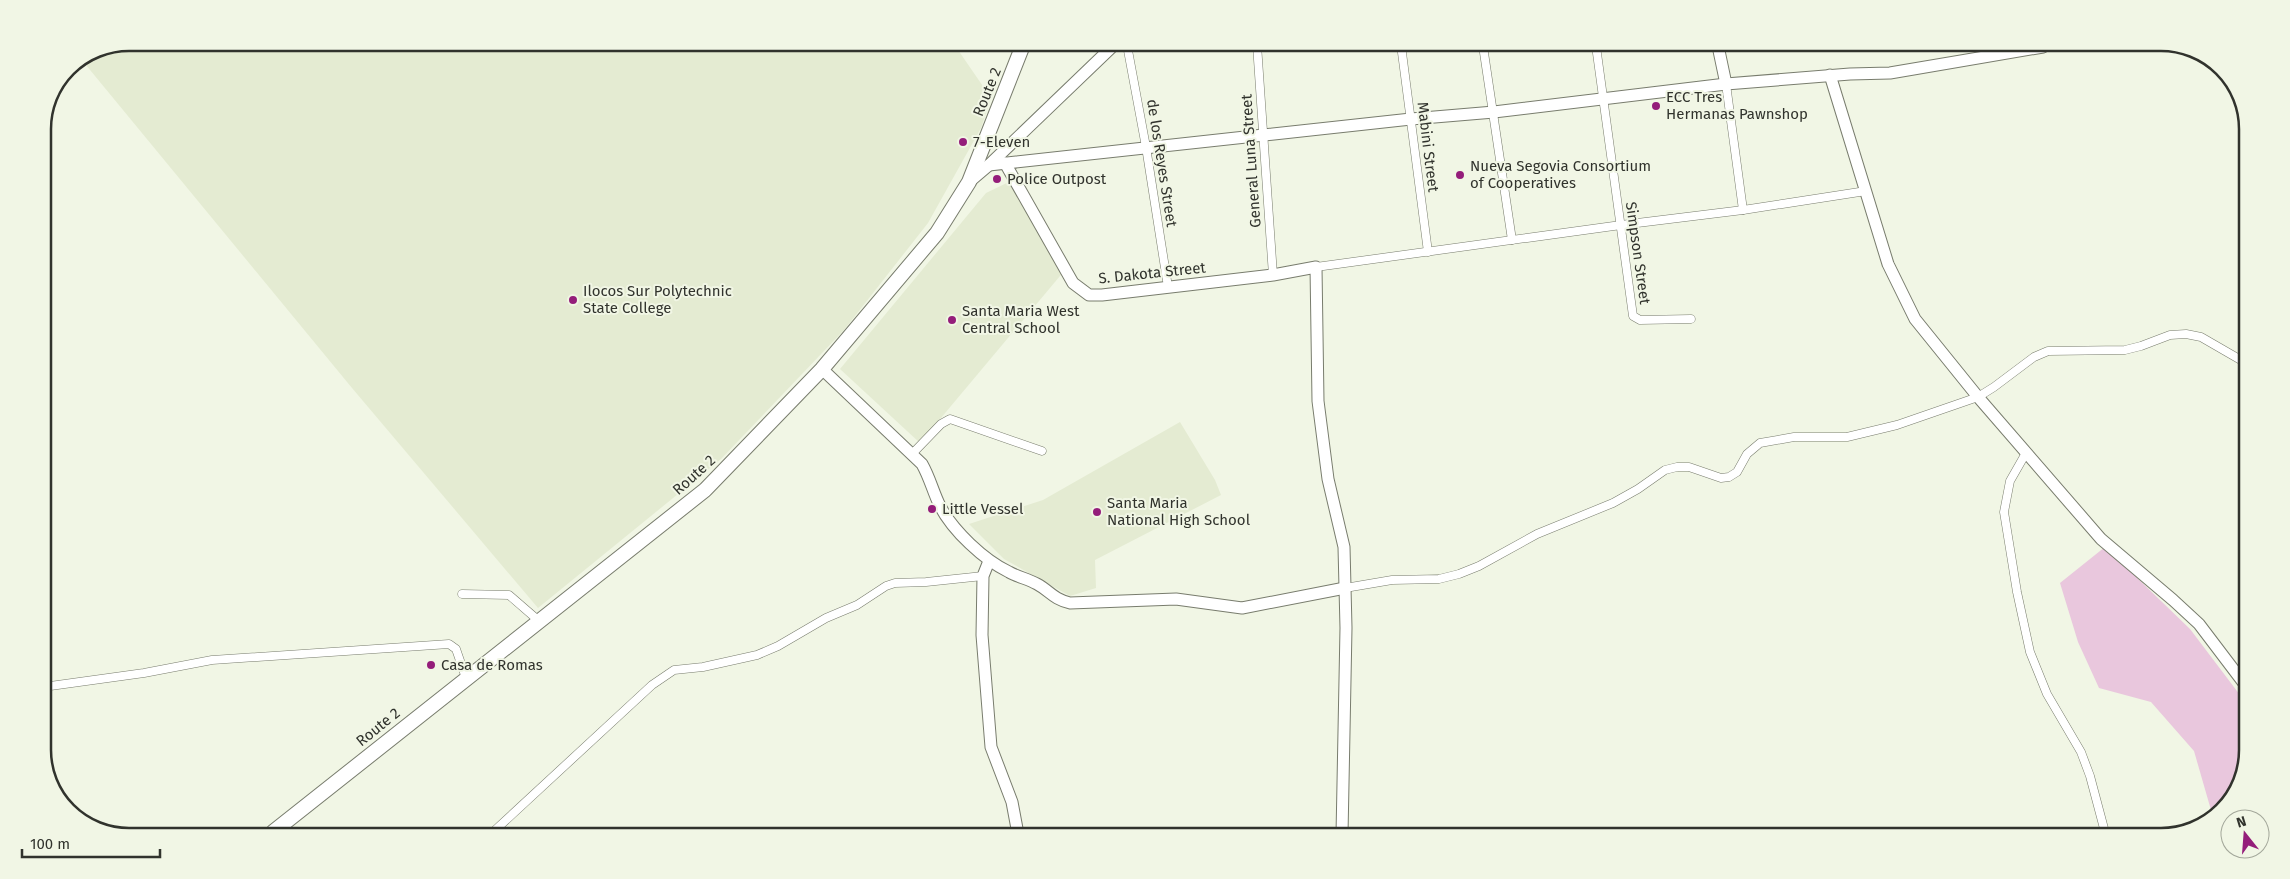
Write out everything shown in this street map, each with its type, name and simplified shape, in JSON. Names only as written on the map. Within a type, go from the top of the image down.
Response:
[{"type":"highway","name":"Route 2","points":[[278,828],[705,490],[822,369],[937,232],[969,182],[1020,51]]},
{"type":"street","points":[[969,182],[1108,51]]},
{"type":"street","name":"de los Reyes Street","points":[[1128,51],[1146,147],[1168,287]]},
{"type":"street","name":"General Luna Street","points":[[1257,51],[1273,275]]},
{"type":"street","name":"Mabini Street","points":[[1402,51],[1428,252]]},
{"type":"street","points":[[1484,51],[1512,240]]},
{"type":"street","name":"Simpson Street","points":[[1597,51],[1634,318],[1640,320],[1691,319]]},
{"type":"street","points":[[1719,51],[1726,84],[1743,210]]},
{"type":"street","points":[[989,165],[1412,119],[1494,112],[1726,84],[1830,75],[1890,73],[1999,51]]},
{"type":"street","points":[[1830,75],[1888,264],[1911,311],[1978,397],[2102,539],[2199,624],[2239,676]]},
{"type":"street","name":"S. Dakota Street","points":[[1005,163],[1073,283],[1081,291],[1089,295],[1102,296],[1273,275],[1316,267]]},
{"type":"street","points":[[1342,828],[1346,628],[1344,547],[1328,479],[1318,401],[1316,267],[1743,210],[1866,191]]},
{"type":"street","points":[[822,369],[922,464],[930,478],[940,506],[953,525],[989,561],[1010,573],[1040,585],[1054,598],[1070,603],[1176,599],[1242,608],[1345,592],[1392,580],[1439,579],[1459,574],[1480,566],[1538,534],[1613,504],[1665,470],[1689,467],[1721,478],[1729,477],[1737,472],[1752,448],[1766,440],[1794,437],[1847,437],[1870,433],[1978,397],[2034,356],[2048,351],[2125,350],[2142,346],[2170,335],[2186,334],[2201,337],[2239,359]]},
{"type":"street","points":[[912,454],[941,424],[950,419],[1042,451]]},
{"type":"street","points":[[2026,453],[2010,481],[2004,512],[2016,592],[2030,652],[2047,694],[2080,752],[2090,776],[2104,828]]},
{"type":"street","points":[[989,561],[983,576],[983,644],[991,748],[1012,802],[1017,828]]},
{"type":"street","points":[[497,828],[652,685],[674,670],[691,670],[758,655],[778,646],[826,618],[857,605],[886,586],[896,583],[983,576]]},
{"type":"street","points":[[462,594],[510,595],[539,621]]},
{"type":"street","points":[[51,686],[144,673],[212,660],[449,644],[456,649],[466,678]]},
{"type":"shaded area","name":"Ilocos Sur Polytechnic State College","points":[[129,51],[959,51],[991,98],[981,128],[928,223],[844,330],[721,459],[538,608],[352,388],[86,64],[99,57]]},
{"type":"shaded area","name":"Santa Maria West Central School","points":[[1015,179],[1065,270],[920,443],[840,369],[986,193]]},
{"type":"shaded area","name":"Santa Maria National High School","points":[[1180,422],[1215,480],[1221,495],[1095,560],[1096,588],[1070,596],[1004,559],[969,524],[1043,500]]},
{"type":"shaded area","points":[[2105,547],[2190,629],[2239,694],[2239,750],[2235,775],[2223,797],[2211,809],[2194,751],[2151,702],[2099,688],[2078,642],[2060,583]]},
{"type":"place","name":"ECC Tres Hermanas Pawnshop","points":[[1656,106]]},
{"type":"place","name":"7-Eleven","points":[[963,142]]},
{"type":"place","name":"Nueva Segovia Consortium of Cooperatives","points":[[1460,175]]},
{"type":"place","name":"Police Outpost","points":[[997,179]]},
{"type":"place","name":"Ilocos Sur Polytechnic State College","points":[[573,300]]},
{"type":"place","name":"Santa Maria West Central School","points":[[952,320]]},
{"type":"place","name":"Little Vessel","points":[[932,509]]},
{"type":"place","name":"Santa Maria National High School","points":[[1097,512]]},
{"type":"place","name":"Casa de Romas","points":[[431,665]]}]
